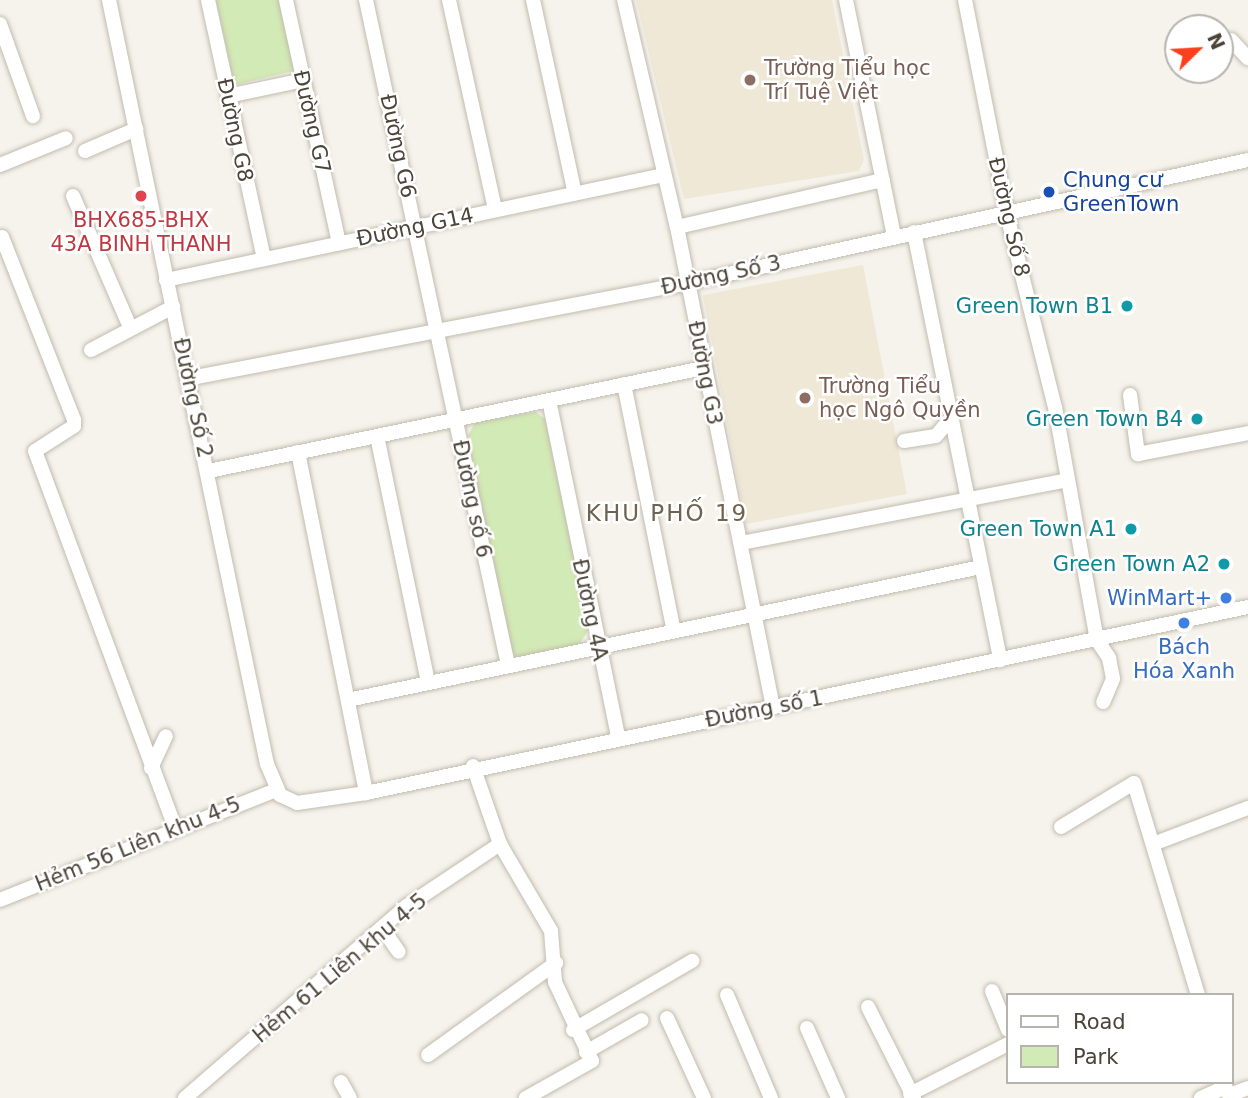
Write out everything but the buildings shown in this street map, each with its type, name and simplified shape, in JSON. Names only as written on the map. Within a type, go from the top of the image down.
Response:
[{"type":"street","name":"Đường Số 2","points":[[110,0],[166,280],[191,379],[278,793]]},
{"type":"street","name":"Đường G8","points":[[208,0],[264,260]]},
{"type":"street","name":"Đường G7","points":[[286,0],[339,243]]},
{"type":"street","name":"Đường G6","points":[[366,0],[438,332]]},
{"type":"street","points":[[449,0],[495,210]]},
{"type":"street","points":[[533,0],[575,194]]},
{"type":"street","name":"Đường G3","points":[[624,0],[677,226],[703,368],[773,706]]},
{"type":"street","points":[[846,0],[894,236]]},
{"type":"street","name":"Đường Số 8","points":[[965,0],[1007,215],[1067,480],[1097,640],[1113,679],[1103,702]]},
{"type":"street","points":[[0,24],[33,116]]},
{"type":"street","points":[[1234,43],[1248,58]]},
{"type":"street","points":[[228,96],[303,80]]},
{"type":"street","points":[[85,152],[136,130]]},
{"type":"street","points":[[0,165],[66,138]]},
{"type":"street","name":"Đường Số 3","points":[[191,379],[688,283],[894,236],[1007,215],[1248,159]]},
{"type":"street","name":"Đường G14","points":[[166,280],[664,175]]},
{"type":"street","points":[[677,226],[883,180]]},
{"type":"street","points":[[73,196],[130,327]]},
{"type":"street","points":[[914,232],[1000,660]]},
{"type":"street","points":[[1,236],[74,420],[68,431],[35,451],[175,828]]},
{"type":"street","points":[[91,350],[130,327],[173,307]]},
{"type":"street","name":"Đường số 6","points":[[438,332],[508,665]]},
{"type":"street","points":[[209,471],[703,368]]},
{"type":"street","points":[[624,384],[674,631]]},
{"type":"street","points":[[1130,395],[1138,454],[1248,433]]},
{"type":"street","name":"Đường 4A","points":[[549,400],[618,737]]},
{"type":"street","points":[[904,441],[936,436],[951,418]]},
{"type":"street","points":[[377,436],[428,681]]},
{"type":"street","points":[[298,452],[366,793]]},
{"type":"street","points":[[741,543],[966,496],[1067,480]]},
{"type":"street","points":[[348,700],[428,681],[981,567]]},
{"type":"street","name":"Đường số 1","points":[[278,793],[297,803],[366,793],[473,766],[1248,607]]},
{"type":"street","points":[[151,768],[166,736]]},
{"type":"street","points":[[473,766],[500,844],[551,931],[556,963],[555,982],[573,1030],[592,1061],[526,1098]]},
{"type":"street","points":[[1061,827],[1134,783],[1197,993]]},
{"type":"street","name":"Hẻm 56 Liên khu 4-5","points":[[0,900],[175,828],[278,793]]},
{"type":"street","points":[[1153,844],[1248,808]]},
{"type":"street","name":"Hẻm 61 Liên khu 4-5","points":[[190,1096],[382,928],[500,844]]},
{"type":"street","points":[[382,928],[400,952]]},
{"type":"street","points":[[573,1030],[692,961]]},
{"type":"street","points":[[428,1055],[556,963]]},
{"type":"street","points":[[992,991],[1006,1025]]},
{"type":"street","points":[[727,995],[771,1098]]},
{"type":"street","points":[[868,1007],[912,1096],[1006,1045]]},
{"type":"street","points":[[667,1018],[704,1098]]},
{"type":"street","points":[[586,1052],[642,1020]]},
{"type":"street","points":[[807,1028],[838,1098]]},
{"type":"street","points":[[341,1082],[350,1098]]},
{"type":"street","points":[[1201,1098],[1248,1088]]},
{"type":"shaded area","name":"Trường Tiểu học Trí Tuệ Việt","points":[[636,0],[832,0],[864,160],[859,171],[684,199]]},
{"type":"shaded area","name":"Trường Tiểu học Ngô Quyền","points":[[863,265],[907,494],[746,524],[703,295]]},
{"type":"green space","points":[[216,0],[279,0],[294,71],[234,85]]},
{"type":"green space","points":[[536,412],[545,419],[589,629],[579,645],[518,658],[510,651],[467,438],[475,422]]},
{"type":"place","name":"Trường Tiểu học Trí Tuệ Việt","points":[[750,80]]},
{"type":"place","name":"Chung cư GreenTown","points":[[1049,192]]},
{"type":"place","name":"BHX685-BHX 43A BINH THANH","points":[[141,196]]},
{"type":"place","name":"Green Town B1","points":[[1127,306]]},
{"type":"place","name":"Trường Tiểu học Ngô Quyền","points":[[805,398]]},
{"type":"place","name":"Green Town B4","points":[[1197,419]]},
{"type":"place","name":"Green Town A1","points":[[1131,529]]},
{"type":"place","name":"Green Town A2","points":[[1224,564]]},
{"type":"place","name":"WinMart+","points":[[1226,598]]},
{"type":"place","name":"Bách Hóa Xanh","points":[[1184,623]]},
{"type":"district","name":"KHU PHỐ 19","points":[[667,513]]}]
